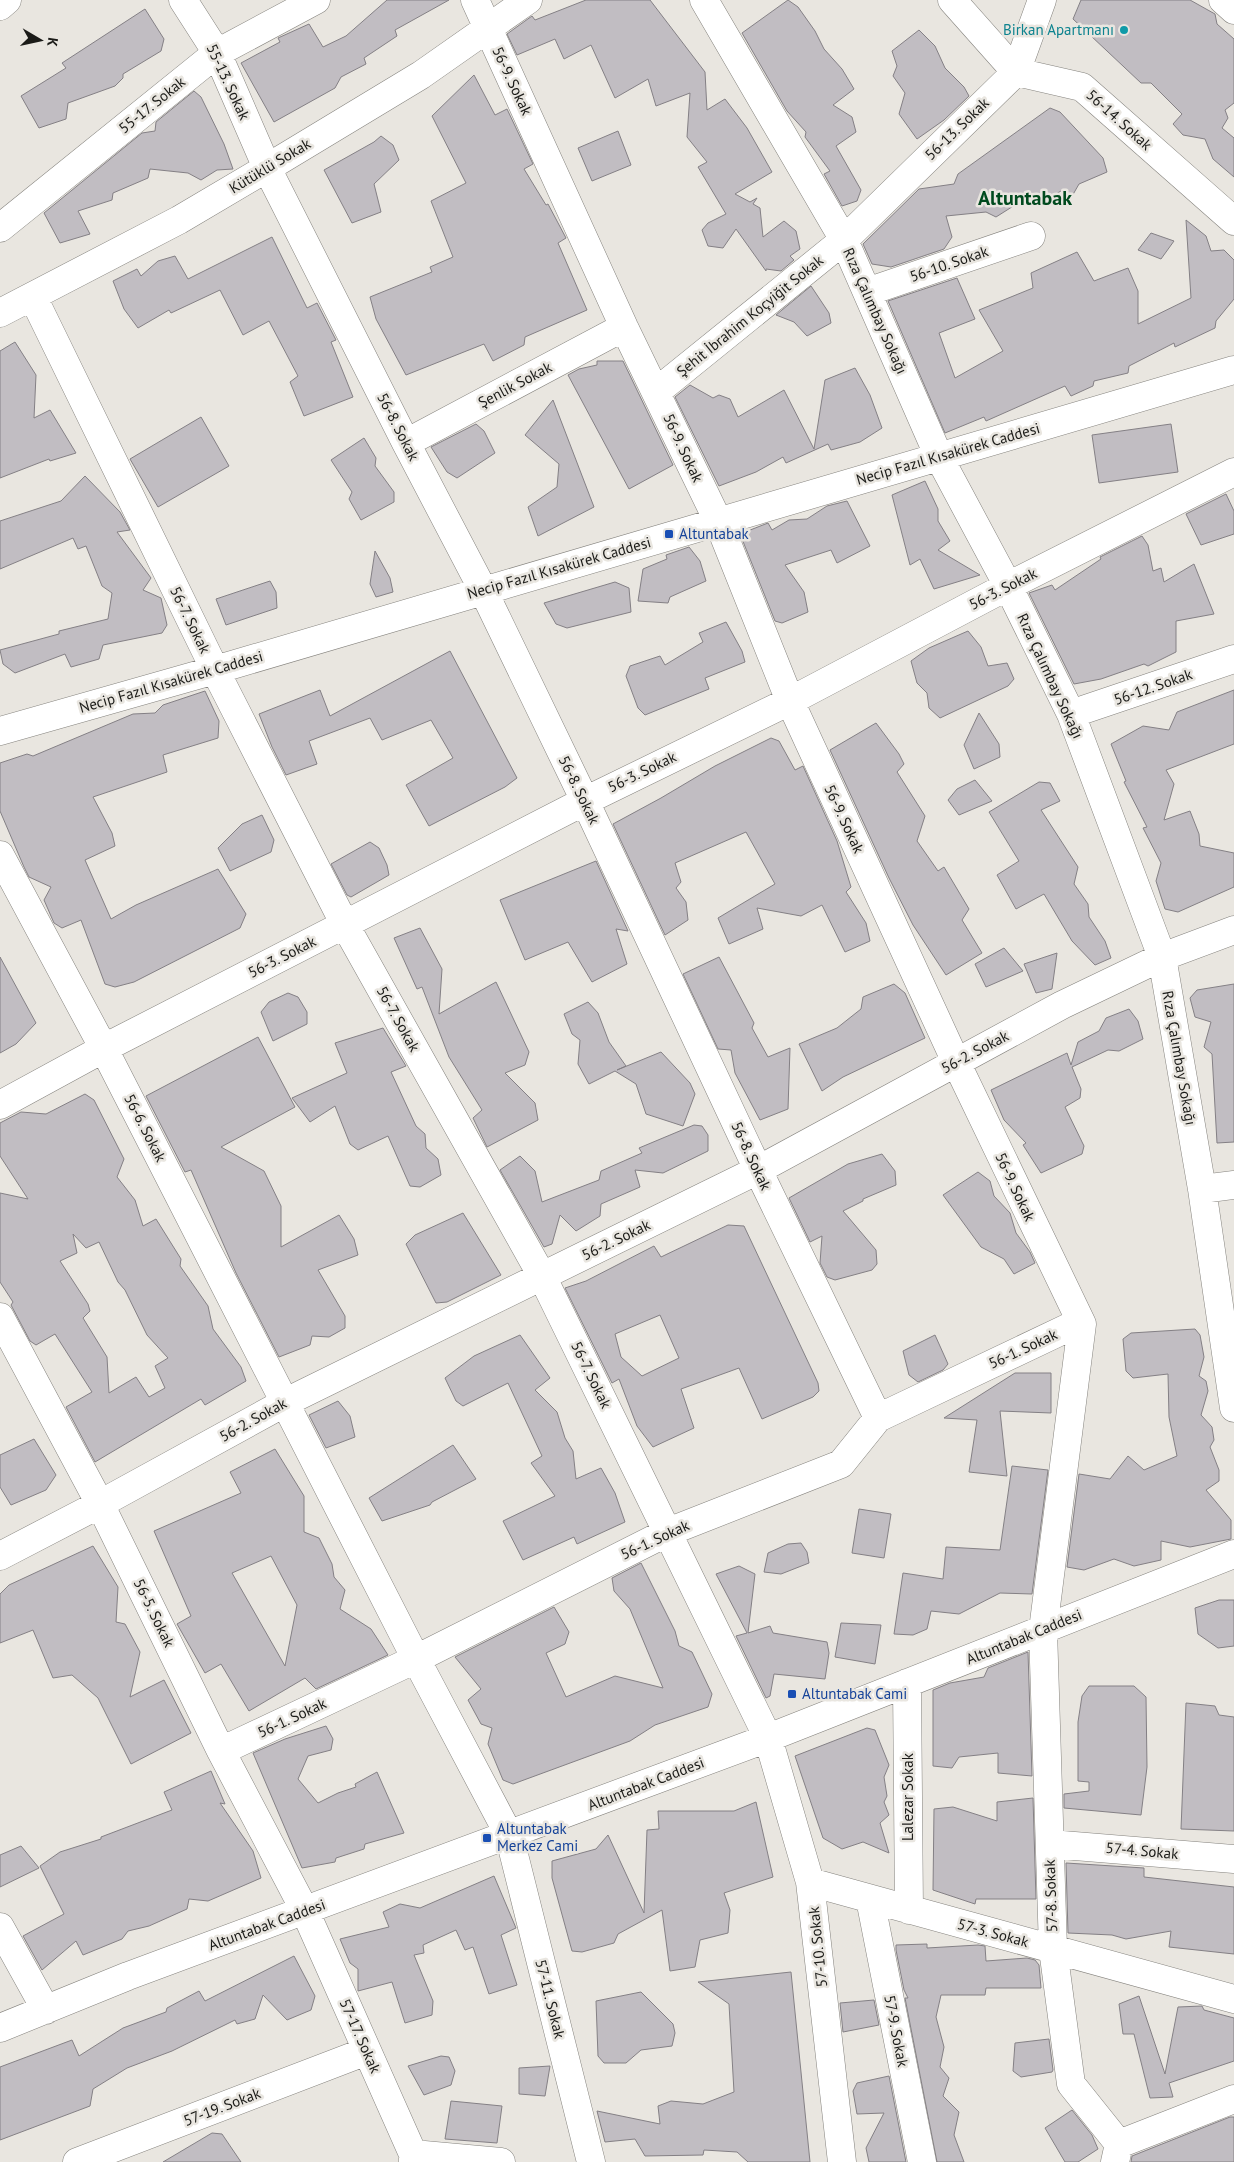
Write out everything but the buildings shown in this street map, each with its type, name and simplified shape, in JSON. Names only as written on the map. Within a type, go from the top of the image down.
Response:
[{"type":"street","points":[[0,6],[7,0]]},
{"type":"street","name":"55-13. Sokak","points":[[183,0],[217,53],[267,168]]},
{"type":"street","name":"55-17. Sokak","points":[[0,228],[217,53],[316,0]]},
{"type":"street","name":"56-9. Sokak","points":[[475,0],[624,327],[718,521],[790,701],[956,1062],[1082,1324],[1043,1630]]},
{"type":"street","name":"Kütüklü Sokak","points":[[0,314],[179,220],[267,168],[420,75],[488,30],[528,0]]},
{"type":"street","name":"Rıza Çalımbay Sokağı","points":[[704,0],[844,240],[939,457],[1008,586],[1071,714],[1162,957],[1202,1189],[1234,1408]]},
{"type":"street","points":[[952,0],[1016,72]]},
{"type":"street","name":"56-13. Sokak","points":[[844,240],[1016,72],[1042,0]]},
{"type":"street","points":[[1223,0],[1234,10]]},
{"type":"street","name":"56-14. Sokak","points":[[1016,72],[1082,87],[1234,221]]},
{"type":"street","name":"56-8. Sokak","points":[[267,168],[406,443],[483,590],[585,800],[758,1170],[878,1418]]},
{"type":"street","name":"56-10. Sokak","points":[[867,292],[1031,236]]},
{"type":"street","name":"Şehit İbrahim Koçyiğit Sokak","points":[[656,392],[844,240]]},
{"type":"street","name":"56-7. Sokak","points":[[33,297],[215,670],[345,925],[542,1276],[768,1738]]},
{"type":"street","name":"Şenlik Sokak","points":[[406,443],[624,327]]},
{"type":"street","name":"Necip Fazıl Kısakürek Caddesi","points":[[0,732],[1234,370]]},
{"type":"street","name":"56-3. Sokak","points":[[0,1105],[104,1049],[585,800],[790,701],[1008,586],[1234,472]]},
{"type":"street","name":"56-12. Sokak","points":[[1071,714],[1234,659]]},
{"type":"street","name":"56-6. Sokak","points":[[0,855],[104,1049],[416,1659]]},
{"type":"street","name":"56-2. Sokak","points":[[0,1556],[100,1504],[286,1402],[758,1170],[1062,1005],[1162,957],[1234,930]]},
{"type":"street","points":[[1202,1189],[1234,1185]]},
{"type":"street","name":"56-5. Sokak","points":[[0,1317],[100,1504],[221,1751],[305,1911]]},
{"type":"street","name":"56-1. Sokak","points":[[221,1751],[416,1659],[668,1532],[841,1464],[878,1418],[1080,1322]]},
{"type":"street","name":"Altuntabak Caddesi","points":[[0,2028],[128,1976],[768,1738],[1234,1554]]},
{"type":"street","name":"57-8. Sokak","points":[[1043,1630],[1053,1950],[1071,2084],[1117,2153]]},
{"type":"street","name":"57-11. Sokak","points":[[416,1659],[509,1835],[590,2162]]},
{"type":"street","name":"Lalezar Sokak","points":[[907,1684],[909,1910]]},
{"type":"street","name":"57-10. Sokak","points":[[768,1738],[810,1882],[842,2162]]},
{"type":"street","name":"57-4. Sokak","points":[[1050,1844],[1234,1859]]},
{"type":"street","name":"57-3. Sokak","points":[[810,1882],[1234,1999]]},
{"type":"street","name":"57-9. Sokak","points":[[870,1899],[922,2162]]},
{"type":"street","name":"57-17. Sokak","points":[[305,1911],[413,2158]]},
{"type":"street","points":[[0,1928],[46,2010]]},
{"type":"street","name":"57-19. Sokak","points":[[77,2162],[112,2156],[367,2051]]},
{"type":"street","points":[[1117,2153],[1234,2099]]},
{"type":"street","points":[[413,2158],[501,2162]]},
{"type":"place","name":"Birkan Apartmanı","points":[[1124,30]]},
{"type":"place","name":"Altuntabak","points":[[669,534]]},
{"type":"place","name":"Altuntabak Cami","points":[[792,1694]]},
{"type":"place","name":"Altuntabak Merkez Cami","points":[[487,1838]]},
{"type":"district","name":"Altuntabak","points":[[1025,198]]}]
